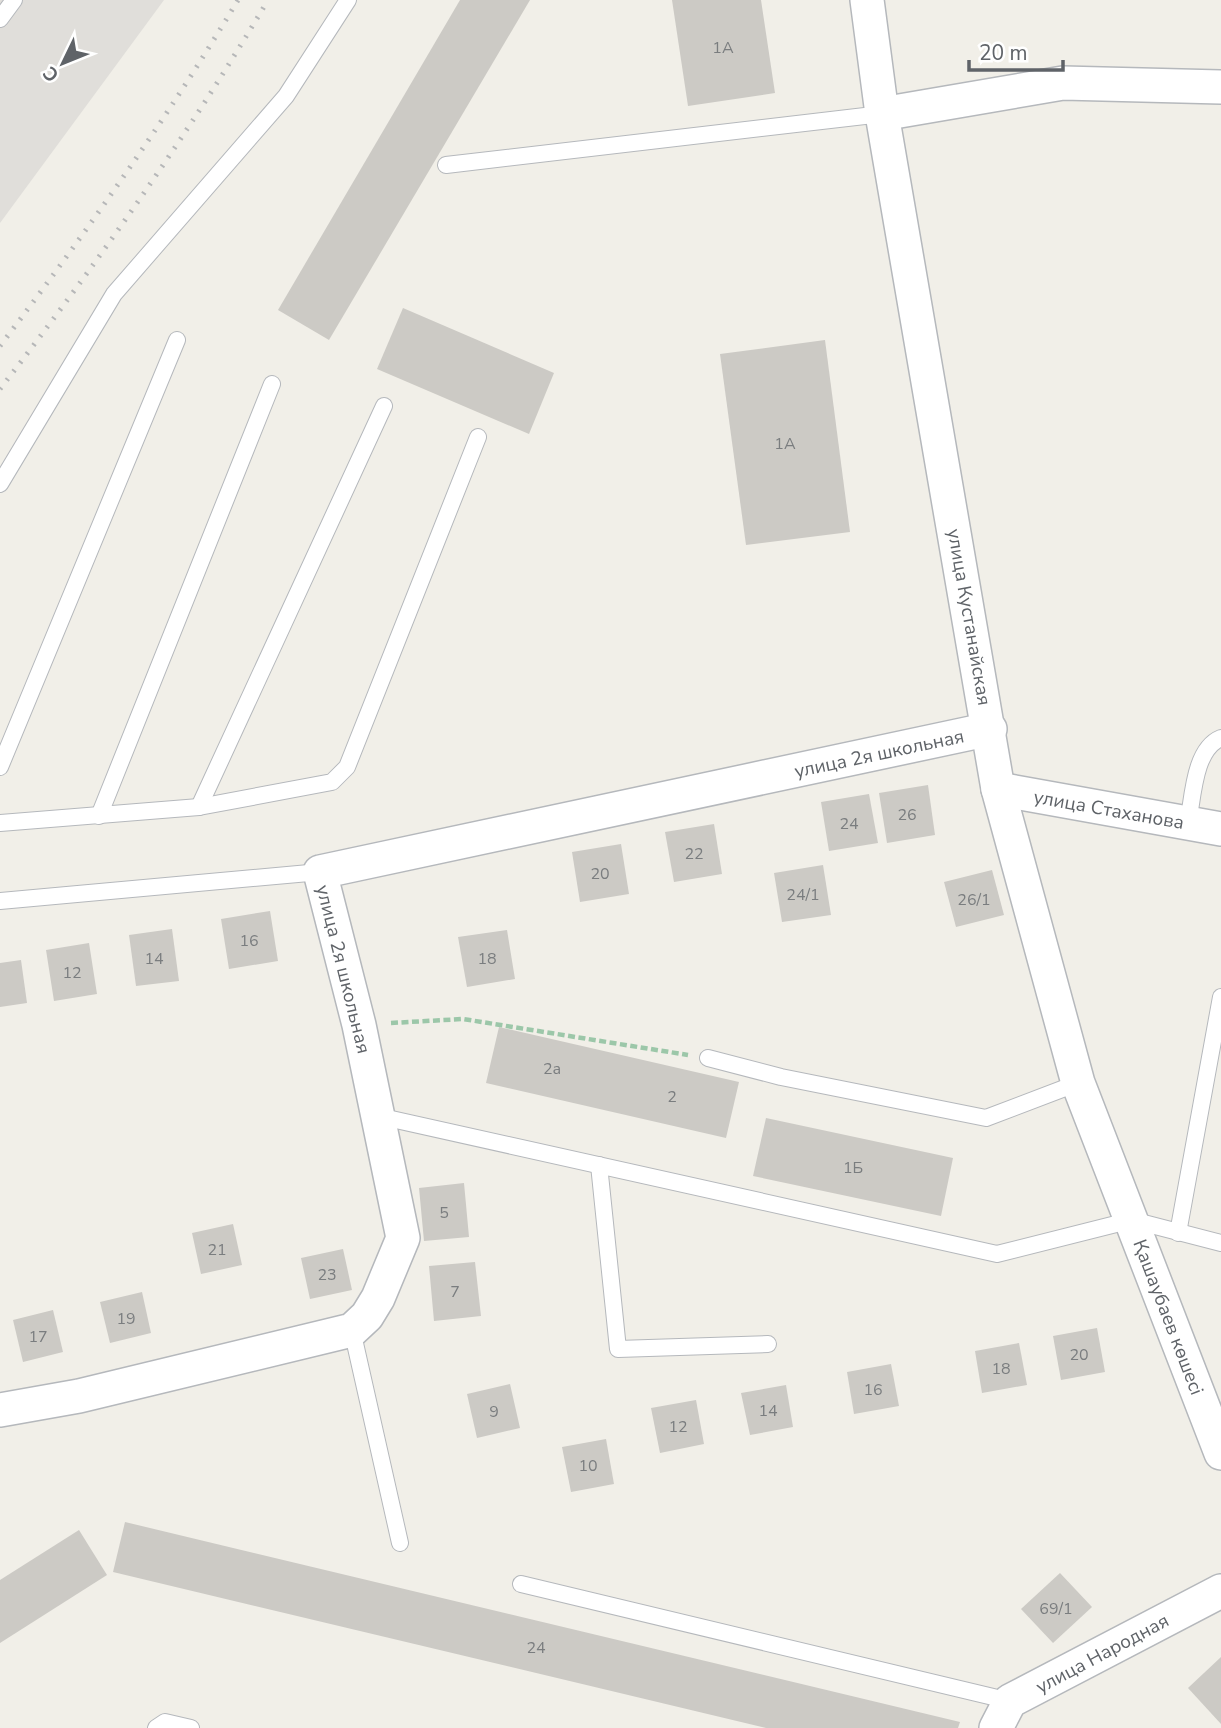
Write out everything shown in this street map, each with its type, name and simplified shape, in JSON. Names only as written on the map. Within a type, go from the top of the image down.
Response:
[{"type":"street","name":"улица Кустанайская","points":[[867,0],[882,114],[990,729],[998,789],[1078,1083],[1132,1220]]},
{"type":"street","points":[[882,114],[1063,83],[1221,88]]},
{"type":"street","name":"улица 2я школьная","points":[[352,1330],[368,1316],[378,1298],[403,1238],[359,1025],[320,872],[990,729]]},
{"type":"street","name":"улица Стаханова","points":[[998,789],[1221,829]]},
{"type":"street","name":"Қашаубаев көшесі","points":[[1132,1220],[1221,1453]]},
{"type":"street","points":[[0,1410],[79,1396],[352,1330]]},
{"type":"street","name":"улица Народная","points":[[1003,1715],[1221,1591]]},
{"type":"lane","points":[[0,19],[14,0]]},
{"type":"lane","points":[[0,484],[114,294],[286,96],[348,0]]},
{"type":"lane","points":[[446,165],[882,114]]},
{"type":"lane","points":[[0,767],[177,340]]},
{"type":"lane","points":[[99,816],[272,384]]},
{"type":"lane","points":[[199,807],[384,406]]},
{"type":"lane","points":[[0,823],[199,807],[332,782],[347,766],[478,437]]},
{"type":"lane","points":[[1188,823],[1201,761],[1211,742],[1221,738]]},
{"type":"lane","points":[[0,901],[320,872]]},
{"type":"lane","points":[[1178,1233],[1221,997]]},
{"type":"lane","points":[[708,1058],[781,1077],[986,1118],[1078,1083]]},
{"type":"lane","points":[[378,1116],[998,1254],[1132,1220],[1221,1243]]},
{"type":"lane","points":[[599,1165],[618,1349],[768,1344]]},
{"type":"lane","points":[[352,1330],[400,1543]]},
{"type":"lane","points":[[521,1584],[1003,1715]]},
{"type":"lane","points":[[156,1728],[165,1722],[191,1728]]},
{"type":"path","points":[[359,1025],[463,1019],[708,1058]]},
{"type":"shaded area","points":[[0,0],[164,0],[0,223]]},
{"type":"building","points":[[460,0],[530,0],[329,340],[278,310]]},
{"type":"building","points":[[672,0],[761,0],[775,93],[688,106]]},
{"type":"building","points":[[403,308],[554,373],[529,434],[377,369]]},
{"type":"building","points":[[825,340],[850,532],[746,545],[720,354]]},
{"type":"building","points":[[928,785],[935,835],[887,843],[879,793]]},
{"type":"building","points":[[869,794],[878,843],[829,851],[821,802]]},
{"type":"building","points":[[714,824],[722,874],[674,882],[665,832]]},
{"type":"building","points":[[621,844],[629,894],[580,902],[572,852]]},
{"type":"building","points":[[823,865],[831,915],[782,922],[774,873]]},
{"type":"building","points":[[992,870],[1004,915],[956,927],[944,882]]},
{"type":"building","points":[[270,911],[278,961],[229,969],[221,919]]},
{"type":"building","points":[[172,929],[179,981],[136,986],[129,935]]},
{"type":"building","points":[[507,930],[515,979],[467,987],[458,937]]},
{"type":"building","points":[[89,943],[97,994],[54,1001],[46,950]]},
{"type":"building","points":[[21,960],[27,1003],[0,1007],[0,963]]},
{"type":"building","points":[[499,1027],[739,1082],[726,1138],[486,1083]]},
{"type":"building","points":[[766,1118],[953,1158],[941,1216],[753,1176]]},
{"type":"building","points":[[464,1183],[469,1237],[424,1241],[419,1188]]},
{"type":"building","points":[[233,1224],[242,1265],[201,1274],[192,1233]]},
{"type":"building","points":[[343,1249],[352,1290],[310,1299],[301,1258]]},
{"type":"building","points":[[475,1262],[481,1316],[434,1321],[429,1266]]},
{"type":"building","points":[[142,1292],[151,1333],[110,1343],[100,1302]]},
{"type":"building","points":[[53,1310],[63,1352],[23,1362],[13,1320]]},
{"type":"building","points":[[1097,1328],[1105,1372],[1061,1380],[1053,1336]]},
{"type":"building","points":[[1019,1343],[1027,1385],[982,1393],[975,1351]]},
{"type":"building","points":[[891,1364],[899,1406],[854,1414],[847,1372]]},
{"type":"building","points":[[510,1384],[520,1428],[477,1438],[467,1394]]},
{"type":"building","points":[[786,1385],[793,1427],[750,1435],[741,1393]]},
{"type":"building","points":[[696,1400],[704,1444],[660,1453],[651,1408]]},
{"type":"building","points":[[606,1439],[614,1484],[571,1492],[562,1447]]},
{"type":"building","points":[[125,1522],[960,1722],[958,1728],[766,1728],[113,1572]]},
{"type":"building","points":[[79,1530],[107,1575],[0,1643],[0,1580]]},
{"type":"building","points":[[1060,1573],[1092,1607],[1053,1643],[1021,1609]]},
{"type":"building","points":[[1221,1657],[1221,1724],[1188,1688]]},
{"type":"railway","points":[[0,346],[124,176],[238,0]]},
{"type":"railway","points":[[0,389],[140,199],[268,0]]}]
